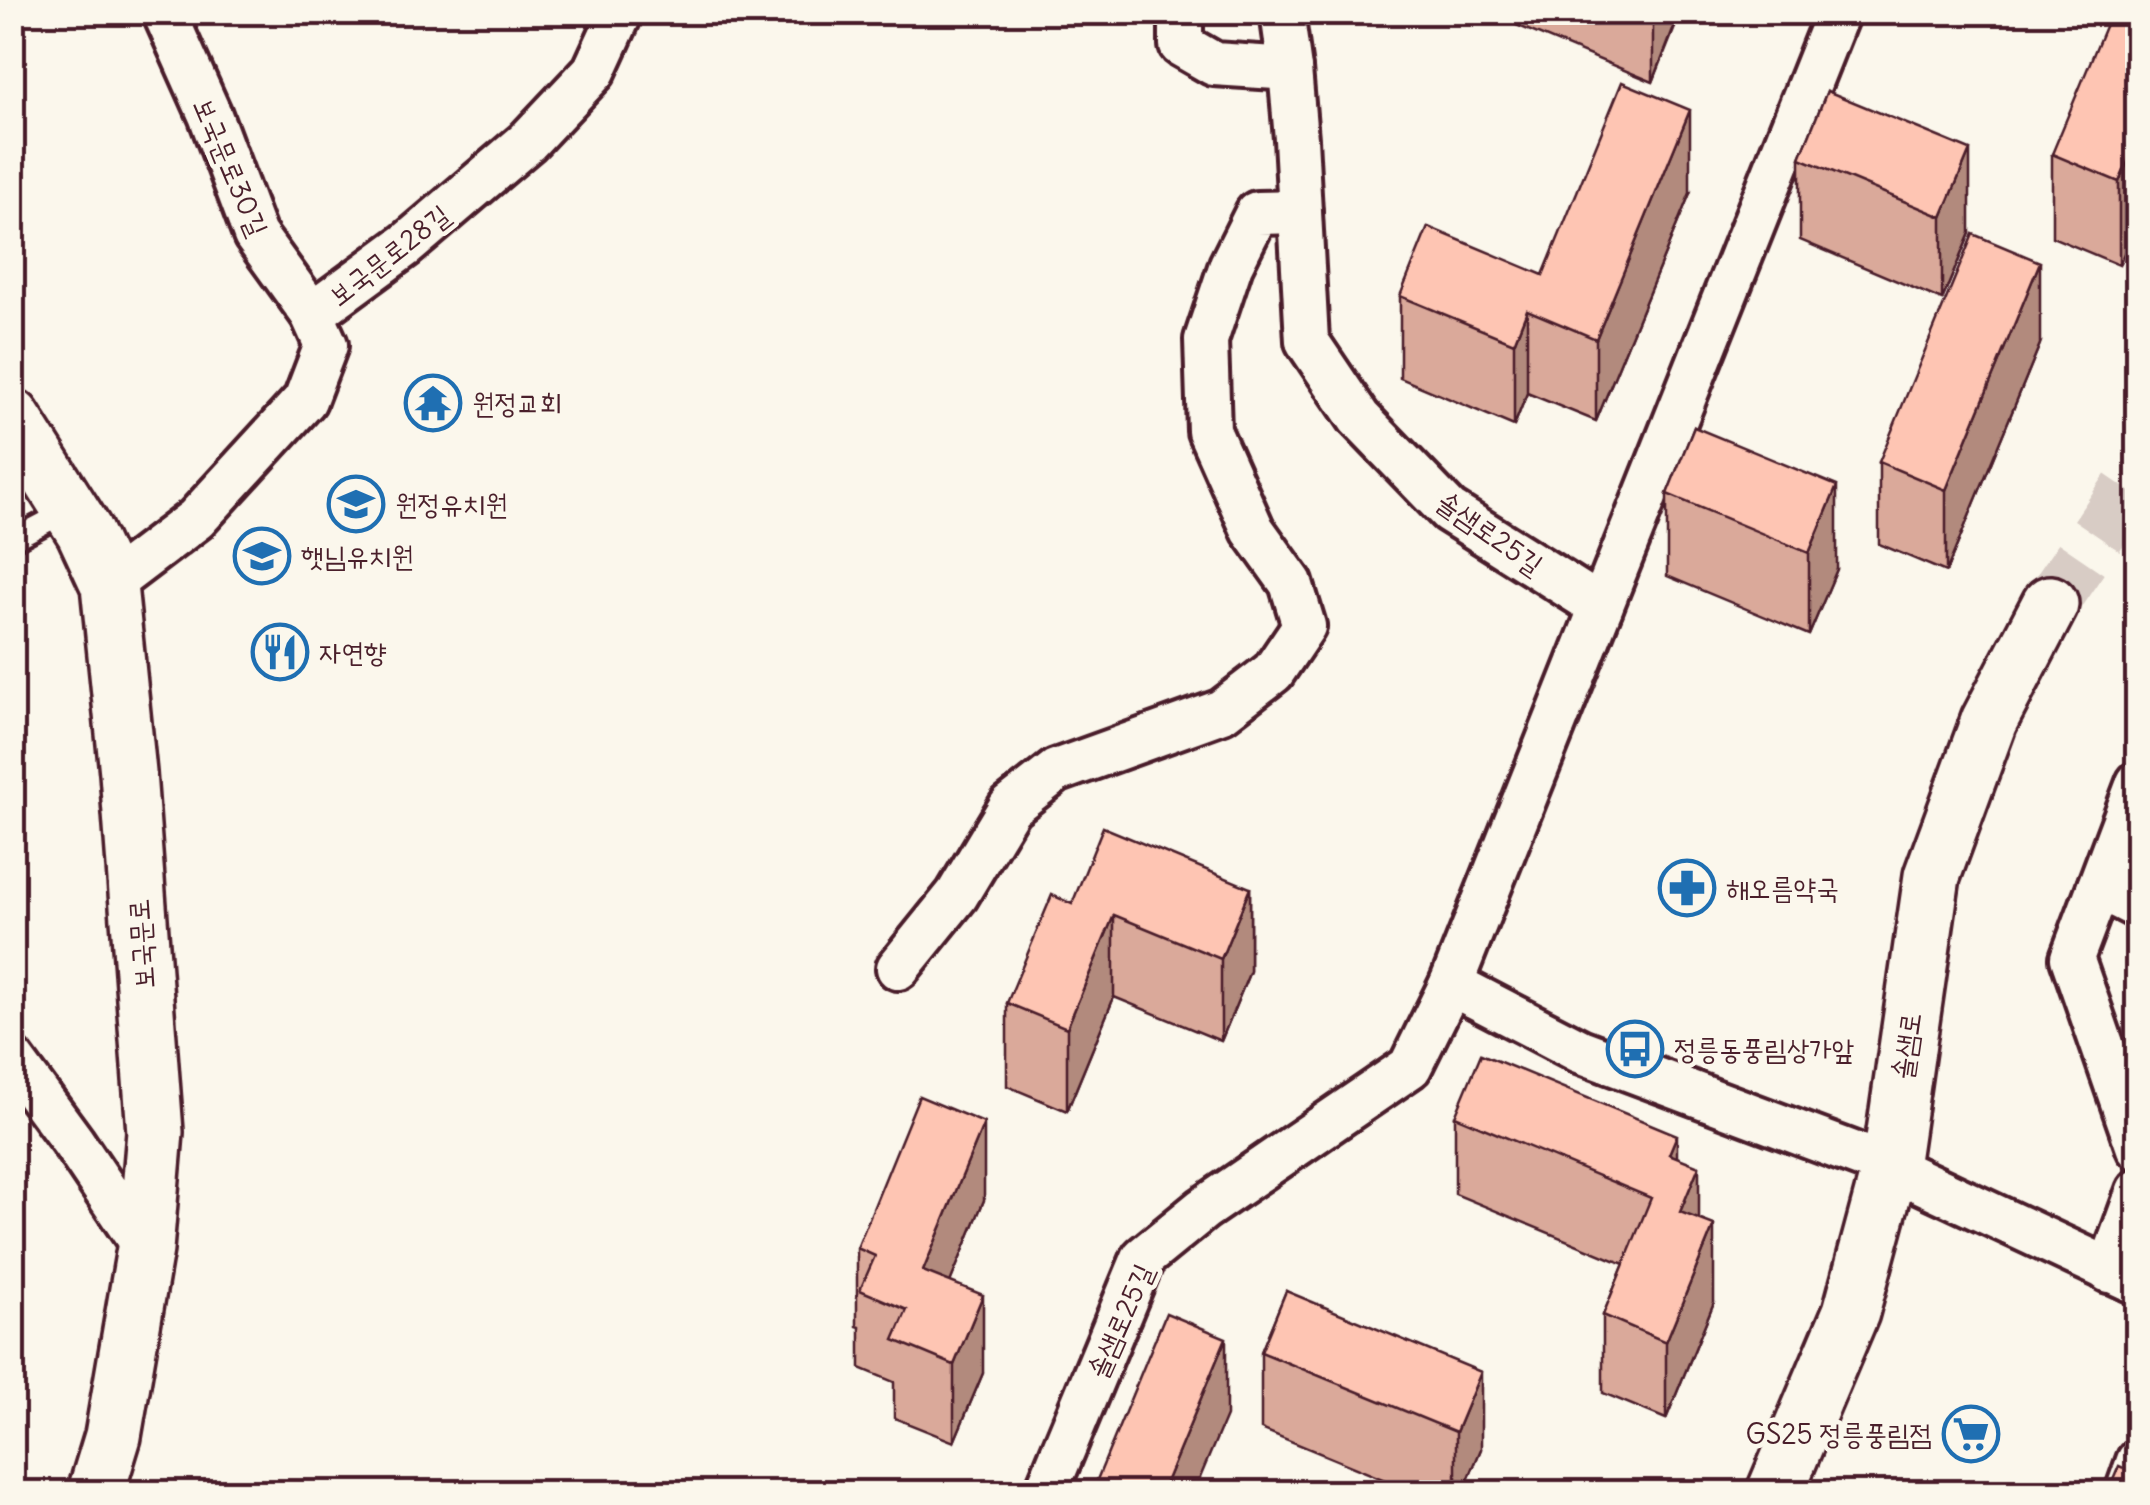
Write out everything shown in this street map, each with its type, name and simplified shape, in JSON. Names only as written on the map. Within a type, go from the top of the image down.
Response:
[{"type":"street","name":"보국문로30길","points":[[164,12],[210,115],[255,235],[312,314]]},
{"type":"street","name":"보국문로28길","points":[[109,584],[196,518],[304,400],[326,346],[312,314],[406,245],[527,142],[594,71],[620,12]]},
{"type":"street","points":[[1182,12],[1181,45],[1214,64],[1290,69]]},
{"type":"street","name":"솔샘로25길","points":[[1046,1492],[1143,1258],[1203,1210],[1410,1067],[1451,984],[1601,607],[1449,511],[1359,418],[1307,341],[1290,69],[1282,12]]},
{"type":"street","points":[[1601,607],[1838,12]]},
{"type":"street","points":[[898,968],[957,895],[1010,807],[1056,771],[1222,710],[1273,672],[1304,626],[1291,584],[1253,530],[1209,431],[1206,340],[1231,265],[1257,214],[1300,212]]},
{"type":"street","name":"보국문로","points":[[12,417],[84,531],[109,584],[128,773],[155,1132],[145,1248],[113,1436],[96,1492]]},
{"type":"street","name":"솔샘로","points":[[1784,1490],[1852,1312],[1890,1167],[1932,876],[1989,721],[2050,604]]},
{"type":"street","points":[[2138,783],[2072,958],[2138,1148]]},
{"type":"street","points":[[2099,886],[2138,908]]},
{"type":"street","points":[[1451,984],[1580,1051],[1890,1167],[2123,1277],[2138,1191]]},
{"type":"street","points":[[12,1059],[145,1248]]},
{"type":"street","points":[[2127,1492],[2138,1461]]},
{"type":"lane","points":[[12,540],[70,509]]},
{"type":"building","points":[[2111,12],[2138,12],[2138,138],[2119,182],[2052,154]]},
{"type":"building","points":[[1622,82],[1690,110],[1596,339],[1527,310],[1514,343],[1400,296],[1428,227],[1543,275]]},
{"type":"building","points":[[1827,91],[1970,150],[1942,217],[1800,158]]},
{"type":"building","points":[[1973,234],[2040,262],[1946,490],[1879,462]]},
{"type":"building","points":[[1694,427],[1837,486],[1809,553],[1667,494]]},
{"type":"building","points":[[1103,827],[1250,888],[1221,959],[1114,915],[1067,1028],[1007,1003],[1052,895],[1072,904]]},
{"type":"building","points":[[1481,1054],[1677,1135],[1669,1154],[1699,1166],[1680,1212],[1714,1225],[1666,1342],[1603,1315],[1651,1198],[1455,1116]]},
{"type":"building","points":[[919,1096],[984,1123],[923,1271],[983,1295],[954,1365],[894,1340],[907,1310],[860,1290],[875,1256],[857,1248]]},
{"type":"building","points":[[1286,1291],[1481,1372],[1456,1432],[1261,1352]]},
{"type":"building","points":[[1166,1313],[1226,1338],[1162,1492],[1092,1492]]},
{"type":"building","points":[[2119,1466],[2138,1474],[2138,1492],[2108,1492]]},
{"type":"tunnel","points":[[2050,604],[2138,475]]},
{"type":"place","name":"원정교회","points":[[433,403]]},
{"type":"place","name":"원정유치원","points":[[356,504]]},
{"type":"place","name":"햇님유치원","points":[[262,556]]},
{"type":"place","name":"자연향","points":[[280,652]]},
{"type":"place","name":"해오름약국","points":[[1687,888]]},
{"type":"place","name":"정릉동풍림상가앞","points":[[1635,1049]]},
{"type":"place","name":"GS25 정릉풍림점","points":[[1971,1434]]}]
